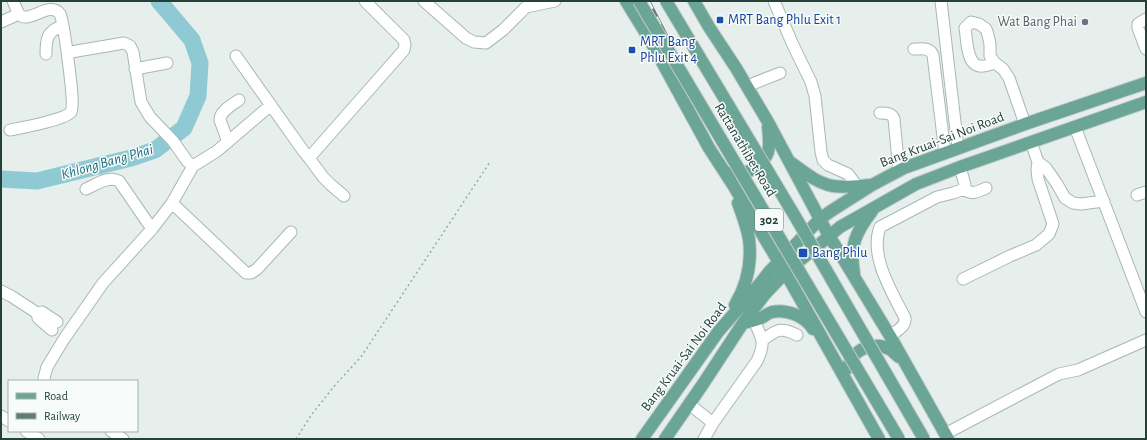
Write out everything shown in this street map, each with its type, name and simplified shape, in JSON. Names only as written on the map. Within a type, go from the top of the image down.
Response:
[{"type":"main road","name":"Rattanathibet Road","points":[[626,1],[715,158],[733,185],[835,359],[879,439]]},
{"type":"main road","name":"Rattanathibet Road","points":[[639,1],[899,439]]},
{"type":"main road","name":"Rattanathibet Road","points":[[666,1],[796,218],[924,439]]},
{"type":"main road","points":[[694,1],[768,122],[829,236],[890,336],[906,367]]},
{"type":"main road","name":"Bang Kruai-Sai Noi Road","points":[[642,439],[718,332],[778,262],[820,219],[855,192],[899,171],[958,148],[1146,83]]},
{"type":"main road","name":"Bang Kruai-Sai Noi Road","points":[[664,439],[748,322],[765,294],[785,273],[840,227],[916,184],[960,167],[1146,102]]},
{"type":"main road","points":[[715,158],[723,168],[733,172],[745,172],[751,170],[762,162],[768,152],[768,122]]},
{"type":"main road","points":[[789,161],[817,181],[855,192],[863,214]]},
{"type":"main road","points":[[718,332],[741,295],[747,277],[750,259],[749,238],[733,185]]},
{"type":"main road","points":[[856,280],[852,264],[854,242],[859,230],[874,208]]},
{"type":"main road","points":[[748,322],[771,312],[782,311],[798,315],[811,326],[835,359]]},
{"type":"main road","points":[[854,392],[850,385],[848,374],[849,365],[855,354],[871,346],[889,348],[900,358],[906,367],[947,436]]},
{"type":"street","points":[[10,130],[61,118],[72,111],[72,95],[67,51],[60,15],[55,10],[49,9],[26,17],[21,16],[13,1]]},
{"type":"street","points":[[309,158],[404,50],[404,40],[365,1]]},
{"type":"street","points":[[424,1],[466,38],[474,42],[486,43],[503,30],[523,4],[555,1]]},
{"type":"street","points":[[774,1],[811,82],[815,96],[823,160],[828,166],[848,174],[855,192]]},
{"type":"street","points":[[941,1],[958,148]]},
{"type":"street","points":[[1,22],[19,14]]},
{"type":"street","points":[[1146,19],[1138,24],[1138,28],[1146,49]]},
{"type":"street","points":[[46,54],[48,35],[55,28],[62,26]]},
{"type":"street","points":[[67,51],[72,52],[124,43],[130,46],[141,102],[150,116],[173,141],[187,161],[193,166]]},
{"type":"street","points":[[914,49],[928,49],[933,55],[945,153]]},
{"type":"street","points":[[236,56],[323,177],[344,196]]},
{"type":"street","points":[[135,68],[167,63]]},
{"type":"street","points":[[995,63],[1009,78],[1025,124]]},
{"type":"street","points":[[747,86],[780,73]]},
{"type":"street","points":[[228,142],[220,117],[222,113],[239,100]]},
{"type":"street","points":[[44,380],[47,367],[61,331],[152,229],[172,203],[193,166],[217,151],[271,105]]},
{"type":"street","points":[[880,113],[893,115],[894,118],[899,171]]},
{"type":"street","points":[[1075,127],[1146,312]]},
{"type":"street","points":[[963,279],[1036,245],[1049,234],[1053,224],[1038,179],[1038,162],[1031,142]]},
{"type":"street","points":[[1038,162],[1046,168],[1065,198],[1073,204],[1104,201]]},
{"type":"street","points":[[960,167],[966,185],[964,189]]},
{"type":"street","points":[[86,189],[111,179],[119,181],[152,229]]},
{"type":"street","points":[[964,189],[971,193],[976,193],[986,188]]},
{"type":"street","points":[[890,336],[906,322],[884,274],[879,258],[877,234],[880,227],[937,197],[964,189]]},
{"type":"street","points":[[172,203],[246,273],[251,273],[257,269],[291,232]]},
{"type":"street","points":[[1,291],[37,313],[38,318],[61,331]]},
{"type":"street","points":[[704,439],[713,423],[757,361],[762,350],[762,340],[748,322]]},
{"type":"street","points":[[762,340],[778,330],[786,329],[797,334]]},
{"type":"street","points":[[947,436],[1059,374],[1078,370],[1146,340]]},
{"type":"street","points":[[689,404],[713,423]]},
{"type":"street","points":[[28,432],[39,439]]},
{"type":"street","points":[[112,432],[123,439]]},
{"type":"path","points":[[296,439],[312,414],[336,384],[361,357],[490,162]]},
{"type":"waterway","name":"Khlong Bang Phai","points":[[1,179],[37,181],[131,158],[155,150],[184,128],[198,96],[200,63],[192,40],[159,1]]},
{"type":"railway","points":[[648,1],[682,67],[901,439]]},
{"type":"railway","points":[[662,1],[698,58],[921,439]]},
{"type":"place","name":"MRT Bang Phlu Exit 1","points":[[720,20]]},
{"type":"place","name":"Wat Bang Phai","points":[[1085,22]]},
{"type":"place","name":"MRT Bang Phlu Exit 4","points":[[632,50]]},
{"type":"place","name":"Bang Phlu","points":[[803,253]]}]
